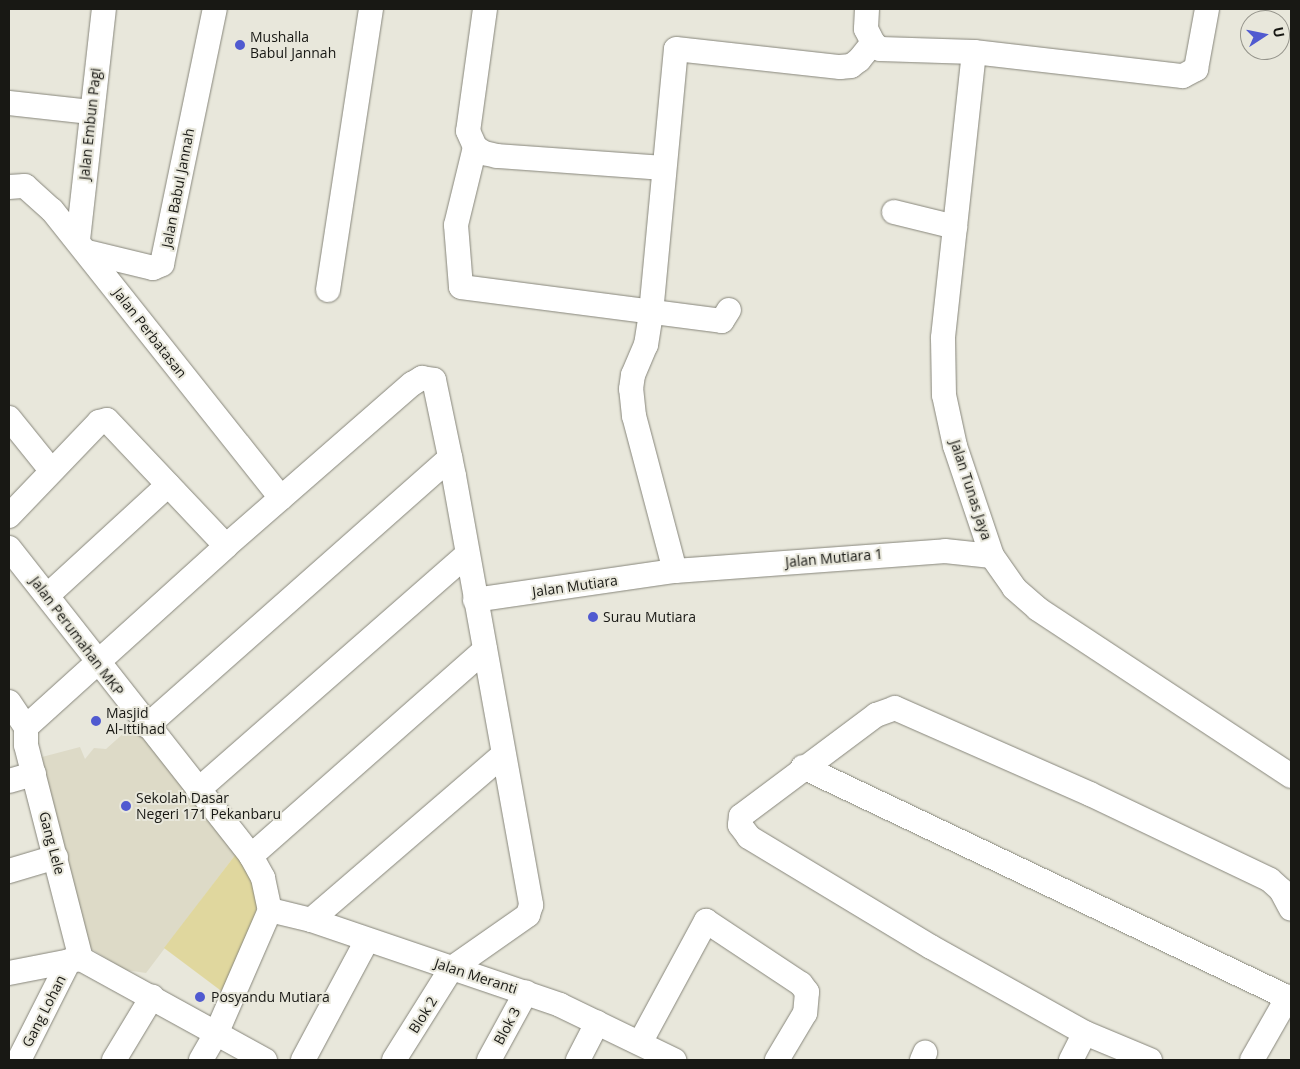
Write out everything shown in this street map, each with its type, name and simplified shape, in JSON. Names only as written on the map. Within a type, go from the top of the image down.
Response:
[{"type":"street","name":"Jalan Embun Pagi","points":[[82,246],[91,112],[104,9]]},
{"type":"street","name":"Jalan Babul Jannah","points":[[198,9],[202,65]]},
{"type":"street","name":"Jalan Babul Jannah","points":[[82,246],[153,268],[162,264],[215,9]]},
{"type":"street","points":[[328,290],[371,9]]},
{"type":"street","points":[[485,9],[468,131],[475,147],[484,153],[497,156],[663,168]]},
{"type":"street","points":[[867,9],[866,29],[873,43],[880,49],[974,52],[1187,76],[1196,69],[1208,9]]},
{"type":"street","points":[[675,571],[631,402],[633,374],[646,345],[651,313],[663,168],[676,49],[840,67],[851,66],[859,60],[873,43]]},
{"type":"street","name":"Jalan Tunas Jaya","points":[[974,52],[943,338],[944,395],[955,446],[992,556],[1014,588],[1038,609],[1291,776]]},
{"type":"street","points":[[9,103],[91,112]]},
{"type":"street","points":[[475,147],[456,226],[462,287],[722,321],[729,310]]},
{"type":"street","name":"Jalan Perbatasan","points":[[9,187],[21,185],[29,188],[82,246],[281,498]]},
{"type":"street","points":[[894,212],[955,227]]},
{"type":"street","points":[[9,702],[26,727],[281,498],[422,378],[432,378],[437,386],[466,556],[485,650],[531,909],[528,915],[451,969]]},
{"type":"street","points":[[9,418],[51,470]]},
{"type":"street","points":[[9,516],[99,422],[112,422],[226,546]]},
{"type":"street","points":[[146,726],[450,458]]},
{"type":"street","points":[[48,595],[168,485]]},
{"type":"street","name":"Jalan Perumahan MKP","points":[[9,548],[48,595],[146,726],[251,856],[268,892],[270,910]]},
{"type":"street","name":"Jalan Mutiara 1","points":[[675,571],[945,551],[992,556]]},
{"type":"street","points":[[198,790],[466,556]]},
{"type":"street","name":"Jalan Mutiara","points":[[475,600],[675,571]]},
{"type":"street","points":[[251,856],[485,650]]},
{"type":"street","points":[[1150,1060],[1085,1033],[930,947],[746,834],[740,825],[741,816],[803,767],[876,715],[896,708],[1090,794],[1270,880],[1281,890],[1291,909]]},
{"type":"street","name":"Gang Lele","points":[[26,727],[26,745],[56,857],[75,960]]},
{"type":"street","points":[[311,920],[503,755]]},
{"type":"street","points":[[803,767],[1290,998],[1252,1060]]},
{"type":"street","points":[[9,781],[34,774]]},
{"type":"street","points":[[9,871],[56,857]]},
{"type":"street","points":[[201,1060],[217,1032],[270,910]]},
{"type":"street","name":"Jalan Meranti","points":[[270,910],[311,920],[451,969],[526,992],[598,1023],[671,1059]]},
{"type":"street","points":[[640,1043],[706,921],[804,987],[808,1002],[805,1013],[777,1060]]},
{"type":"street","points":[[303,1060],[367,940]]},
{"type":"street","points":[[9,973],[75,960],[152,997],[265,1060]]},
{"type":"street","name":"Gang Lohan","points":[[19,1060],[75,960]]},
{"type":"street","name":"Blok 2","points":[[394,1060],[451,969]]},
{"type":"street","name":"Blok 3","points":[[489,1060],[526,992]]},
{"type":"street","points":[[114,1060],[152,997]]},
{"type":"street","points":[[578,1060],[598,1023]]},
{"type":"street","points":[[1071,1060],[1085,1033]]},
{"type":"shaded area","name":"Sekolah Dasar Negeri 171 Pekanbaru","points":[[134,724],[236,854],[146,973],[125,970],[82,943],[42,757],[80,747],[85,759],[94,748],[106,749]]},
{"type":"shaded area","points":[[236,854],[260,889],[255,917],[224,993],[164,948]]},
{"type":"place","name":"Mushalla Babul Jannah","points":[[240,45]]},
{"type":"place","name":"Surau Mutiara","points":[[593,617]]},
{"type":"place","name":"Masjid Al-Ittihad","points":[[96,721]]},
{"type":"place","name":"Sekolah Dasar Negeri 171 Pekanbaru","points":[[126,806]]},
{"type":"place","name":"Posyandu Mutiara","points":[[200,997]]}]
